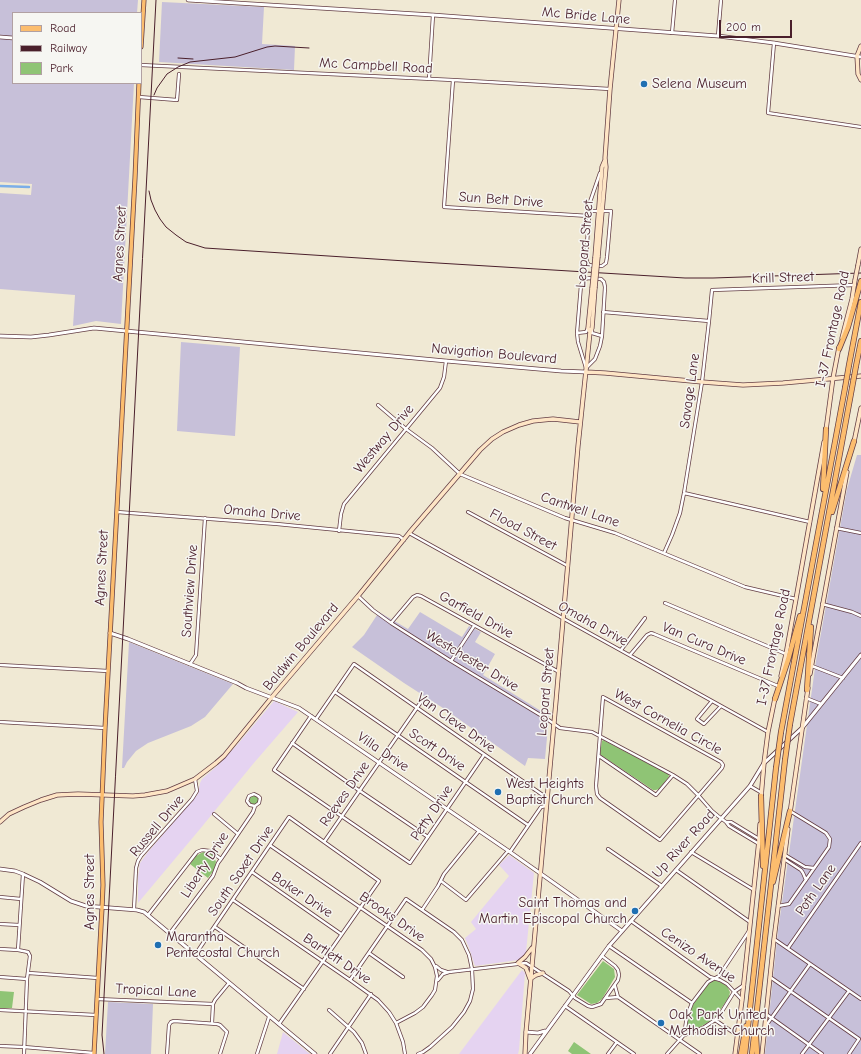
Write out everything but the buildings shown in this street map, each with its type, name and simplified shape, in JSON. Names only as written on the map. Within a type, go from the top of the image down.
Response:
[{"type":"highway","points":[[839,349],[848,327],[861,282]]},
{"type":"highway","points":[[746,1054],[781,732],[861,302]]},
{"type":"highway","points":[[752,1054],[790,724],[861,341]]},
{"type":"highway","points":[[822,508],[826,429]]},
{"type":"highway","points":[[826,530],[854,441]]},
{"type":"highway","points":[[775,699],[788,660],[810,574]]},
{"type":"highway","points":[[807,690],[809,640],[814,593]]},
{"type":"highway","points":[[762,794],[764,884]]},
{"type":"highway","points":[[770,893],[774,882],[790,811]]},
{"type":"highway","points":[[741,1054],[753,991]]},
{"type":"highway","points":[[755,1023],[761,1054]]},
{"type":"main road","points":[[142,30],[144,0]]},
{"type":"main road","name":"Leopard Street","points":[[525,1054],[530,980],[559,672],[580,422],[606,167],[605,158],[610,89],[619,0]]},
{"type":"main road","points":[[861,46],[858,74],[861,80]]},
{"type":"main road","name":"Agnes Street","points":[[94,1054],[102,908],[101,822],[105,728],[139,84]]},
{"type":"main road","name":"Leopard Street","points":[[601,211],[602,167],[605,158]]},
{"type":"main road","name":"I-37 Frontage Road","points":[[735,1054],[759,842],[764,763],[768,732],[786,654],[826,429],[833,378],[856,280],[861,249]]},
{"type":"main road","name":"Navigation Boulevard","points":[[586,370],[743,385],[861,376]]},
{"type":"main road","points":[[761,1054],[784,857],[807,690],[844,481],[861,408]]},
{"type":"main road","name":"Baldwin Boulevard","points":[[0,822],[10,814],[40,800],[57,795],[145,795],[167,791],[195,779],[224,756],[480,450],[492,439],[518,425],[533,421],[553,419],[580,422]]},
{"type":"main road","points":[[533,946],[525,957],[518,963],[526,968],[530,980],[536,975],[543,974]]},
{"type":"street","name":"Mc Bride Lane","points":[[188,0],[434,15],[672,34],[718,36],[859,56]]},
{"type":"street","points":[[672,34],[675,0]]},
{"type":"street","points":[[718,36],[721,0]]},
{"type":"street","points":[[429,79],[434,15]]},
{"type":"street","points":[[0,37],[12,38]]},
{"type":"street","points":[[774,43],[768,113],[861,127]]},
{"type":"street","name":"Mc Campbell Road","points":[[142,65],[610,89]]},
{"type":"street","points":[[138,97],[178,100],[179,74]]},
{"type":"street","name":"Sun Belt Drive","points":[[454,80],[444,207],[589,216]]},
{"type":"street","points":[[590,211],[611,211],[607,257],[606,263],[602,266],[589,265],[586,257],[589,216],[593,194],[602,167]]},
{"type":"street","points":[[594,278],[601,279],[604,282],[605,287],[602,336],[595,359],[586,370],[577,334],[581,285],[584,280],[594,278]]},
{"type":"street","name":"Krill Street","points":[[712,290],[854,286]]},
{"type":"street","name":"Savage Lane","points":[[664,553],[680,513],[684,493],[702,382],[712,290]]},
{"type":"street","points":[[603,312],[709,321]]},
{"type":"street","name":"Navigation Boulevard","points":[[0,336],[31,337],[94,328],[560,371],[586,370]]},
{"type":"street","points":[[577,334],[586,332],[590,329],[592,333],[602,336]]},
{"type":"street","name":"Westway Drive","points":[[339,530],[344,504],[440,388],[444,377],[446,361]]},
{"type":"street","name":"Cantwell Lane","points":[[378,405],[406,429],[432,448],[460,474],[565,518],[615,532],[745,586],[796,599]]},
{"type":"street","points":[[684,493],[810,522]]},
{"type":"street","name":"Omaha Drive","points":[[116,512],[339,530],[399,536],[404,540]]},
{"type":"street","name":"Flood Street","points":[[468,512],[568,566]]},
{"type":"street","name":"Southview Drive","points":[[190,664],[196,655],[205,518]]},
{"type":"street","points":[[836,528],[861,533]]},
{"type":"street","name":"Omaha Drive","points":[[409,533],[768,732]]},
{"type":"street","name":"Garfield Drive","points":[[391,623],[413,597],[417,595],[421,596],[559,672]]},
{"type":"street","name":"Westchester Drive","points":[[358,596],[373,610],[391,623],[560,728],[583,730],[600,735],[673,774],[687,784],[721,819],[726,822],[731,822],[759,842]]},
{"type":"street","points":[[665,602],[786,654]]},
{"type":"street","points":[[822,604],[861,616]]},
{"type":"street","points":[[621,650],[645,618]]},
{"type":"street","points":[[451,661],[474,626]]},
{"type":"street","name":"Villa Drive","points":[[110,633],[299,708],[509,851],[622,931]]},
{"type":"street","name":"Van Cura Drive","points":[[630,655],[647,635],[651,633],[778,686]]},
{"type":"street","name":"Up River Road","points":[[530,1054],[609,946],[750,786],[764,763],[802,728],[861,655]]},
{"type":"street","name":"Van Cleve Drive","points":[[335,692],[354,664],[547,798]]},
{"type":"street","points":[[0,665],[108,671]]},
{"type":"street","points":[[811,666],[843,678]]},
{"type":"street","points":[[316,719],[335,692]]},
{"type":"street","name":"Scott Drive","points":[[335,692],[528,824]]},
{"type":"street","name":"Reeves Drive","points":[[324,842],[423,698]]},
{"type":"street","name":"West Cornelia Circle","points":[[600,735],[603,698],[721,762],[723,765],[722,768],[698,795]]},
{"type":"street","points":[[806,698],[821,704]]},
{"type":"street","points":[[712,701],[697,719],[704,724],[721,706]]},
{"type":"street","points":[[311,716],[274,770],[342,816]]},
{"type":"street","points":[[0,722],[105,728]]},
{"type":"street","points":[[600,735],[596,791],[600,798],[660,840],[698,795]]},
{"type":"street","points":[[292,743],[428,837]]},
{"type":"street","name":"Petty Drive","points":[[342,816],[410,863],[484,755]]},
{"type":"street","points":[[598,756],[656,795],[673,774]]},
{"type":"street","name":"Russell Drive","points":[[134,910],[134,888],[138,861],[192,799],[197,791],[195,779]]},
{"type":"street","points":[[750,786],[762,794]]},
{"type":"street","points":[[256,794],[260,798],[259,803],[255,806],[250,805],[247,801],[249,796],[256,794]]},
{"type":"street","name":"Liberty Drive","points":[[170,933],[213,876],[220,859],[253,812],[255,806]]},
{"type":"street","points":[[440,881],[466,900],[509,851],[541,808],[546,806]]},
{"type":"street","points":[[778,906],[789,904],[829,847],[830,839],[826,833],[790,811]]},
{"type":"street","points":[[214,814],[238,834]]},
{"type":"street","name":"South Saxet Drive","points":[[195,955],[290,817],[324,842]]},
{"type":"street","points":[[422,910],[444,874],[479,832]]},
{"type":"street","points":[[279,1025],[379,881],[324,842]]},
{"type":"street","name":"Poth Lane","points":[[788,948],[861,842]]},
{"type":"street","name":"Brooks Drive","points":[[271,846],[422,950],[434,964]]},
{"type":"street","points":[[148,915],[197,852],[202,850],[210,851],[220,859]]},
{"type":"street","points":[[608,850],[662,886]]},
{"type":"street","points":[[691,852],[754,890]]},
{"type":"street","points":[[784,857],[805,868],[815,868]]},
{"type":"street","points":[[784,857],[803,873],[806,880]]},
{"type":"street","points":[[0,869],[15,871],[23,874],[40,882],[71,901],[86,906],[144,912],[315,1054]]},
{"type":"street","points":[[676,870],[750,922]]},
{"type":"street","name":"Baker Drive","points":[[252,872],[341,934]]},
{"type":"street","points":[[18,950],[23,874]]},
{"type":"street","points":[[0,897],[21,899]]},
{"type":"street","points":[[350,980],[406,899],[454,932],[462,940],[469,953],[472,969],[473,988],[467,1006],[452,1027],[423,1053],[418,1054]]},
{"type":"street","name":"Bartlett Drive","points":[[233,900],[371,994],[396,1023],[403,1042],[405,1054]]},
{"type":"street","name":"Cenizo Avenue","points":[[631,921],[710,977],[727,984],[742,1000]]},
{"type":"street","points":[[0,924],[19,925]]},
{"type":"street","points":[[215,927],[304,989]]},
{"type":"street","points":[[666,1054],[684,1034],[687,1016],[692,1003],[708,982],[719,976],[749,931]]},
{"type":"street","points":[[774,939],[861,1000]]},
{"type":"street","points":[[609,946],[692,1003]]},
{"type":"street","points":[[739,946],[743,946],[747,950]]},
{"type":"street","points":[[0,949],[28,952],[30,956],[24,1054]]},
{"type":"street","points":[[369,953],[403,977]]},
{"type":"street","points":[[396,1023],[415,1014],[432,995],[441,976],[449,972],[518,963],[526,963],[532,966],[570,991],[575,998],[592,1007],[601,1004],[615,986],[619,975],[615,966],[602,956]]},
{"type":"street","points":[[434,964],[441,970],[449,972]]},
{"type":"street","points":[[434,964],[437,973],[437,982]]},
{"type":"street","points":[[765,1027],[810,964]]},
{"type":"street","points":[[29,974],[98,978]]},
{"type":"street","points":[[0,977],[28,979]]},
{"type":"street","points":[[770,977],[859,1039],[849,1054]]},
{"type":"street","points":[[212,1023],[213,1004],[217,996],[229,982]]},
{"type":"street","points":[[684,1034],[703,1028],[715,1020],[734,992],[744,984]]},
{"type":"street","points":[[615,986],[618,997]]},
{"type":"street","points":[[802,1054],[849,991]]},
{"type":"street","points":[[330,1054],[350,1027],[371,994]]},
{"type":"street","points":[[606,998],[618,997],[700,1054]]},
{"type":"street","name":"Tropical Lane","points":[[97,998],[213,1004]]},
{"type":"street","points":[[565,1006],[634,1054]]},
{"type":"street","points":[[0,1010],[96,1015]]},
{"type":"street","points":[[329,1010],[350,1027],[358,1037],[366,1054]]},
{"type":"street","points":[[766,1013],[822,1054]]},
{"type":"street","points":[[257,1054],[269,1017]]},
{"type":"street","points":[[715,1020],[737,1035]]},
{"type":"street","points":[[167,1054],[169,1025],[174,1021],[212,1023],[220,1025],[227,1032],[220,1054]]},
{"type":"street","points":[[526,1032],[543,1032],[548,1029]]},
{"type":"street","points":[[608,1054],[617,1042]]},
{"type":"street","points":[[0,1046],[94,1054]]},
{"type":"shaded area","points":[[0,0],[138,0],[137,12],[12,12],[12,84],[134,84],[121,324],[96,321],[73,326],[75,295],[0,289],[0,193],[31,195],[32,184],[0,182]]},
{"type":"shaded area","points":[[162,2],[264,7],[262,44],[295,46],[294,70],[159,62]]},
{"type":"shaded area","points":[[181,342],[240,347],[235,436],[177,431]]},
{"type":"shaded area","points":[[857,455],[861,455],[861,1054],[765,1054],[778,931],[816,661],[847,489]]},
{"type":"shaded area","points":[[379,612],[408,629],[420,612],[462,637],[469,626],[481,632],[475,642],[495,654],[483,675],[549,716],[545,759],[528,758],[525,766],[446,710],[352,647],[364,635]]},
{"type":"shaded area","points":[[129,642],[233,684],[205,717],[191,726],[148,743],[136,751],[124,768],[122,768]]},
{"type":"shaded area","points":[[274,701],[298,712],[138,903],[138,877],[140,863],[198,794],[202,779],[237,745]]},
{"type":"shaded area","points":[[509,855],[534,873],[526,952],[523,957],[518,960],[475,966],[465,938],[476,929],[471,922],[509,876],[499,865]]},
{"type":"shaded area","points":[[522,970],[525,973],[518,1054],[459,1054]]},
{"type":"shaded area","points":[[108,1002],[153,1004],[151,1054],[105,1054]]},
{"type":"shaded area","points":[[283,1032],[310,1054],[277,1054]]},
{"type":"green space","points":[[603,740],[668,774],[668,778],[659,789],[653,790],[600,754]]},
{"type":"green space","points":[[252,796],[256,796],[258,800],[256,804],[252,804],[250,802],[250,798]]},
{"type":"green space","points":[[204,852],[212,854],[216,862],[214,870],[208,878],[190,864],[196,856]]},
{"type":"green space","points":[[603,961],[614,969],[615,977],[602,999],[597,1003],[591,1004],[577,995]]},
{"type":"green space","points":[[714,980],[727,986],[730,992],[729,997],[712,1020],[700,1027],[690,1029],[687,1026],[693,1005],[709,983]]},
{"type":"green space","points":[[0,991],[14,992],[12,1008],[0,1008]]},
{"type":"green space","points":[[574,1042],[591,1054],[572,1054],[568,1051]]},
{"type":"waterway","points":[[0,186],[29,187]]},
{"type":"railway","points":[[104,1054],[102,1035],[156,0]]},
{"type":"railway","points":[[154,95],[167,74],[190,62],[235,57],[275,46],[309,48]]},
{"type":"railway","points":[[178,58],[193,59]]},
{"type":"railway","points":[[149,191],[155,210],[166,227],[186,242],[205,248],[685,278],[861,273]]},
{"type":"place","name":"Selena Museum","points":[[644,84]]},
{"type":"place","name":"West Heights Baptist Church","points":[[498,792]]},
{"type":"place","name":"Saint Thomas and Martin Episcopal Church","points":[[635,911]]},
{"type":"place","name":"Marantha Pentecostal Church","points":[[158,945]]},
{"type":"place","name":"Oak Park United Methodist Church","points":[[661,1023]]}]
